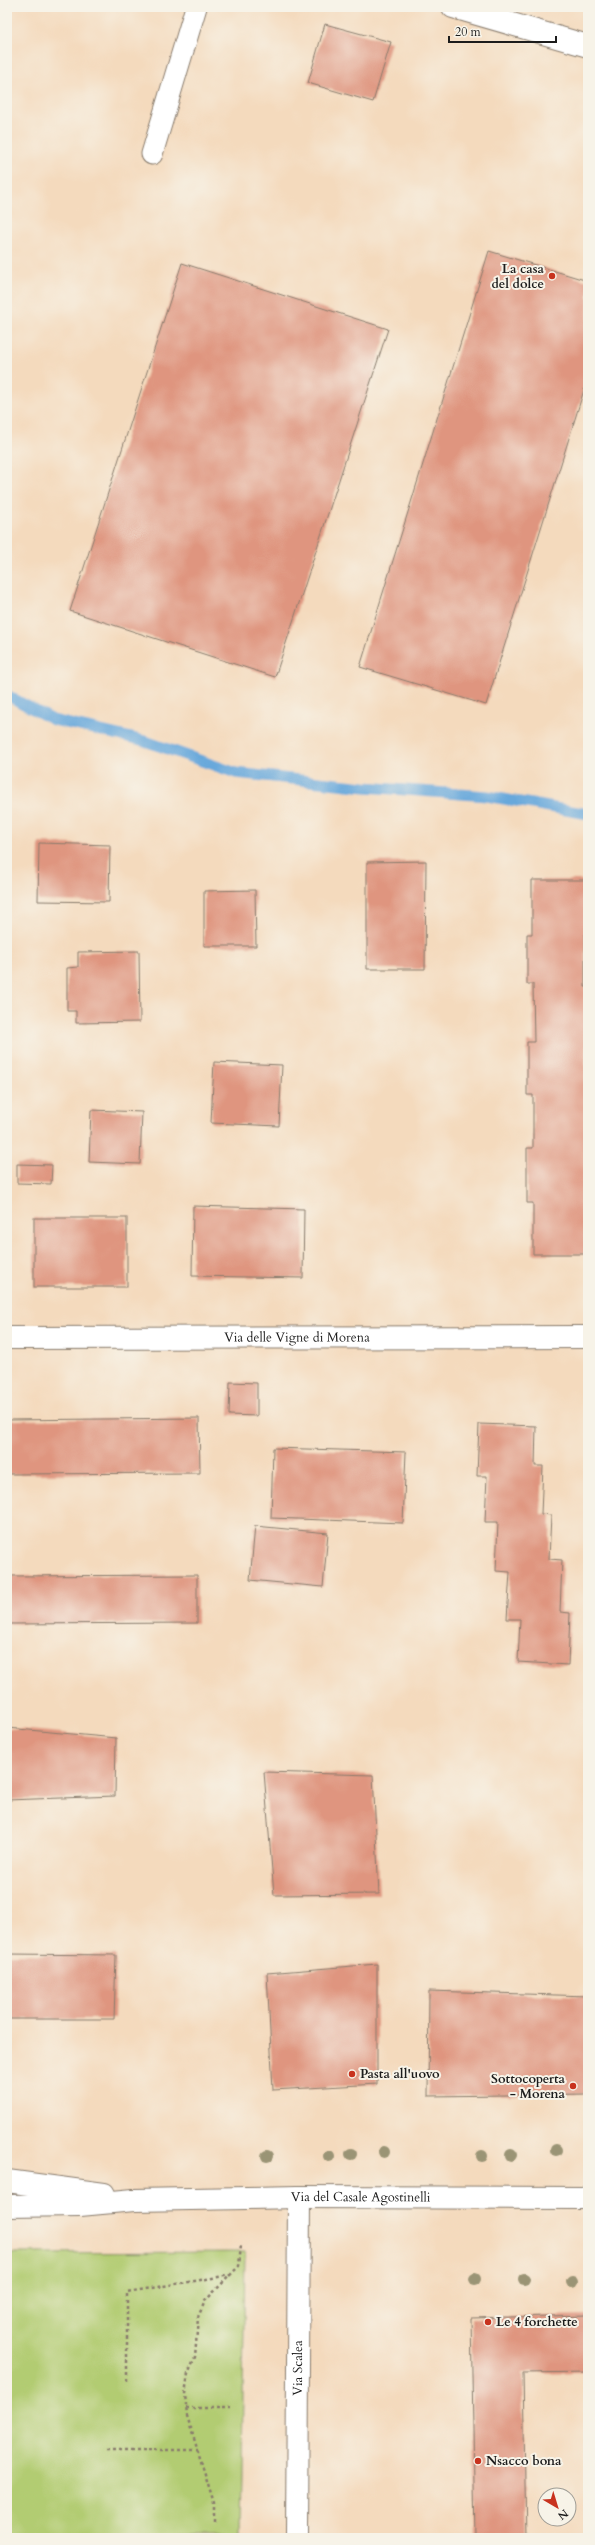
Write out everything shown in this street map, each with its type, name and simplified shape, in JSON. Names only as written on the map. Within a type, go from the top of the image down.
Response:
[{"type":"street","points":[[453,7],[588,46]]},
{"type":"street","name":"Via delle Vigne di Morena","points":[[7,1338],[588,1337]]},
{"type":"street","name":"Via del Casale Agostinelli","points":[[7,2182],[134,2200]]},
{"type":"street","name":"Via del Casale Agostinelli","points":[[7,2206],[80,2205],[134,2200],[299,2197],[588,2198]]},
{"type":"street","name":"Via Scalea","points":[[297,2538],[299,2197]]},
{"type":"lane","points":[[152,154],[196,7]]},
{"type":"path","points":[[214,2522],[214,2502],[186,2408],[185,2394],[188,2374],[195,2358],[198,2317],[205,2301],[232,2275],[239,2266],[241,2245]]},
{"type":"path","points":[[126,2381],[127,2292],[232,2275]]},
{"type":"path","points":[[186,2408],[230,2408]]},
{"type":"path","points":[[106,2450],[198,2450]]},
{"type":"green space","points":[[245,2252],[241,2538],[7,2538],[7,2253]]},
{"type":"building","points":[[325,24],[391,42],[373,102],[308,83]]},
{"type":"building","points":[[489,251],[588,281],[588,377],[486,705],[360,667]]},
{"type":"building","points":[[182,263],[388,329],[275,677],[70,611]]},
{"type":"building","points":[[39,843],[110,845],[109,902],[38,901]]},
{"type":"building","points":[[426,861],[425,969],[367,969],[367,862]]},
{"type":"building","points":[[532,880],[588,880],[588,934],[585,934],[585,987],[588,987],[585,1093],[588,1093],[588,1148],[586,1148],[588,1254],[533,1254],[533,1203],[527,1203],[527,1148],[533,1148],[533,1095],[527,1095],[527,1042],[534,1042],[533,984],[527,984],[527,934],[532,934]]},
{"type":"building","points":[[255,890],[256,946],[204,946],[204,891]]},
{"type":"building","points":[[139,951],[140,1022],[76,1023],[76,1011],[67,1011],[67,968],[78,967],[78,952]]},
{"type":"building","points":[[214,1062],[282,1065],[279,1126],[211,1123]]},
{"type":"building","points":[[91,1110],[142,1112],[140,1164],[89,1162]]},
{"type":"building","points":[[17,1164],[52,1165],[51,1184],[17,1183]]},
{"type":"building","points":[[193,1206],[304,1209],[303,1278],[192,1276]]},
{"type":"building","points":[[34,1218],[127,1218],[127,1287],[34,1287]]},
{"type":"building","points":[[230,1382],[257,1383],[257,1416],[229,1415]]},
{"type":"building","points":[[199,1418],[200,1473],[7,1474],[7,1420]]},
{"type":"building","points":[[479,1424],[536,1426],[535,1466],[543,1466],[541,1514],[551,1515],[549,1559],[562,1560],[560,1612],[570,1613],[568,1665],[518,1662],[520,1619],[507,1619],[510,1572],[496,1571],[498,1522],[485,1522],[487,1476],[477,1476]]},
{"type":"building","points":[[273,1448],[406,1452],[403,1523],[271,1518]]},
{"type":"building","points":[[255,1526],[328,1533],[323,1587],[250,1580]]},
{"type":"building","points":[[197,1575],[197,1623],[7,1624],[7,1576]]},
{"type":"building","points":[[7,1728],[116,1738],[115,1796],[7,1800]]},
{"type":"building","points":[[264,1772],[373,1775],[379,1894],[274,1895]]},
{"type":"building","points":[[7,1954],[116,1955],[114,2019],[7,2019]]},
{"type":"building","points":[[377,1964],[377,2084],[273,2090],[267,1973]]},
{"type":"building","points":[[429,1991],[588,1996],[588,2094],[428,2096]]},
{"type":"building","points":[[588,2315],[588,2372],[523,2373],[526,2538],[475,2538],[471,2318]]},
{"type":"waterway","points":[[7,695],[53,720],[145,741],[236,773],[365,787],[487,796],[588,814]]},
{"type":"place","name":"La casa del dolce","points":[[552,276]]},
{"type":"place","name":"Pasta all'uovo","points":[[352,2074]]},
{"type":"place","name":"Sottocoperta - Morena","points":[[573,2086]]},
{"type":"place","name":"Le 4 forchette","points":[[488,2322]]},
{"type":"place","name":"Nsacco bona","points":[[478,2461]]}]
